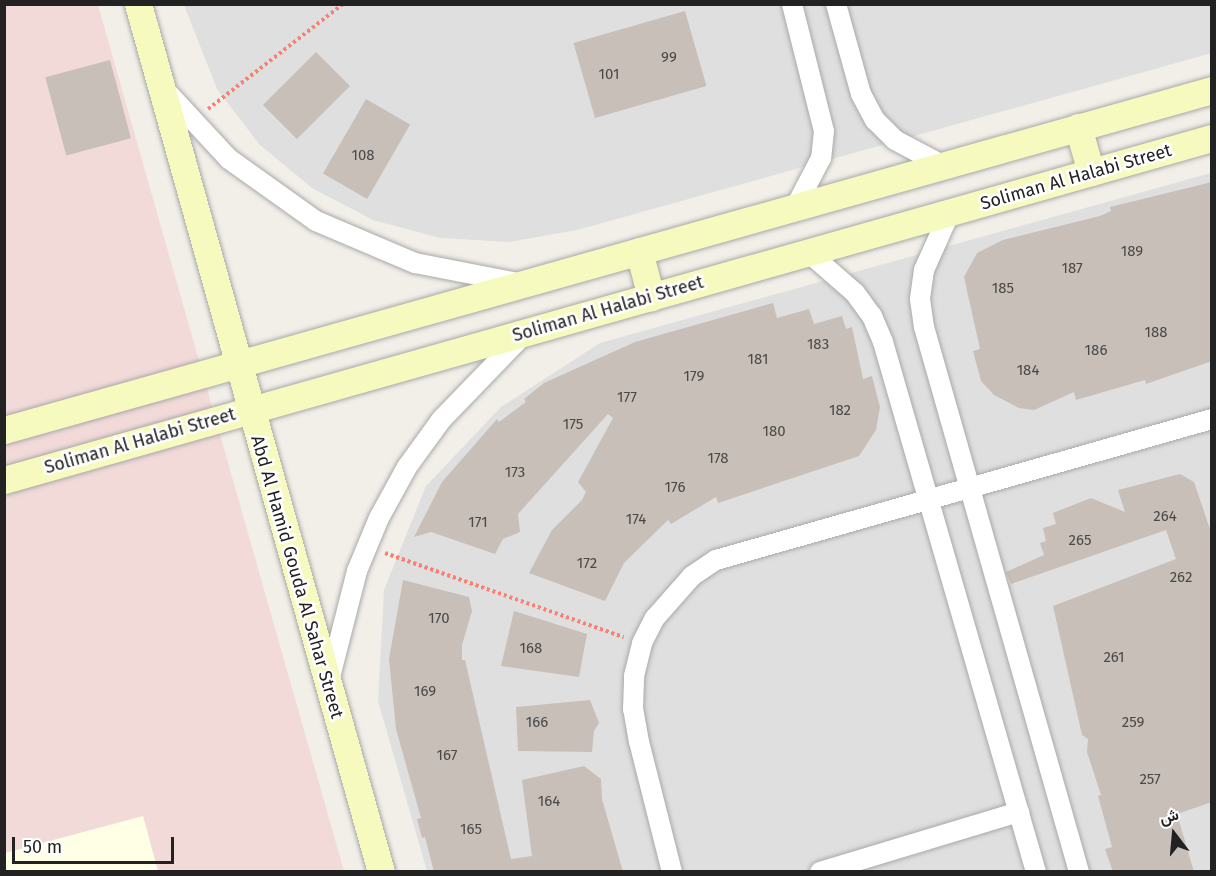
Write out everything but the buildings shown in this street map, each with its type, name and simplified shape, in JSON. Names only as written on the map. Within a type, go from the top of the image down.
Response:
[{"type":"street","name":"Abd Al Hamid Gouda Al Sahar Street","points":[[138,4],[381,872]]},
{"type":"street","points":[[792,4],[824,131],[821,158],[796,206]]},
{"type":"street","points":[[836,4],[861,94],[875,120],[895,140],[942,165]]},
{"type":"street","points":[[160,84],[191,122],[271,193],[326,226],[415,263],[520,283]]},
{"type":"street","points":[[4,430],[1212,90]]},
{"type":"street","points":[[1078,127],[1091,172]]},
{"type":"street","name":"Soliman Al Halabi Street","points":[[4,480],[1212,138]]},
{"type":"street","points":[[950,212],[924,270],[920,299],[924,327],[1079,872]]},
{"type":"street","points":[[639,251],[651,297]]},
{"type":"street","points":[[807,252],[855,293],[872,316],[1036,872]]},
{"type":"street","points":[[328,687],[341,627],[367,547],[407,467],[441,420],[524,333]]},
{"type":"street","points":[[672,872],[633,709],[634,676],[642,643],[671,595],[716,560],[970,488],[1210,425]]},
{"type":"street","points":[[820,872],[1019,812]]},
{"type":"path","points":[[191,122],[343,4]]},
{"type":"path","points":[[367,547],[642,643]]},
{"type":"shaded area","points":[[1211,4],[1212,53],[577,230],[509,242],[440,238],[373,220],[312,188],[259,144],[217,89],[184,5]]},
{"type":"shaded area","points":[[5,5],[98,5],[344,871],[5,872]]},
{"type":"shaded area","points":[[1211,173],[1211,871],[427,871],[378,701],[384,590],[426,486],[501,407],[600,343]]},
{"type":"shaded area","points":[[143,816],[158,871],[5,871],[5,853]]}]
